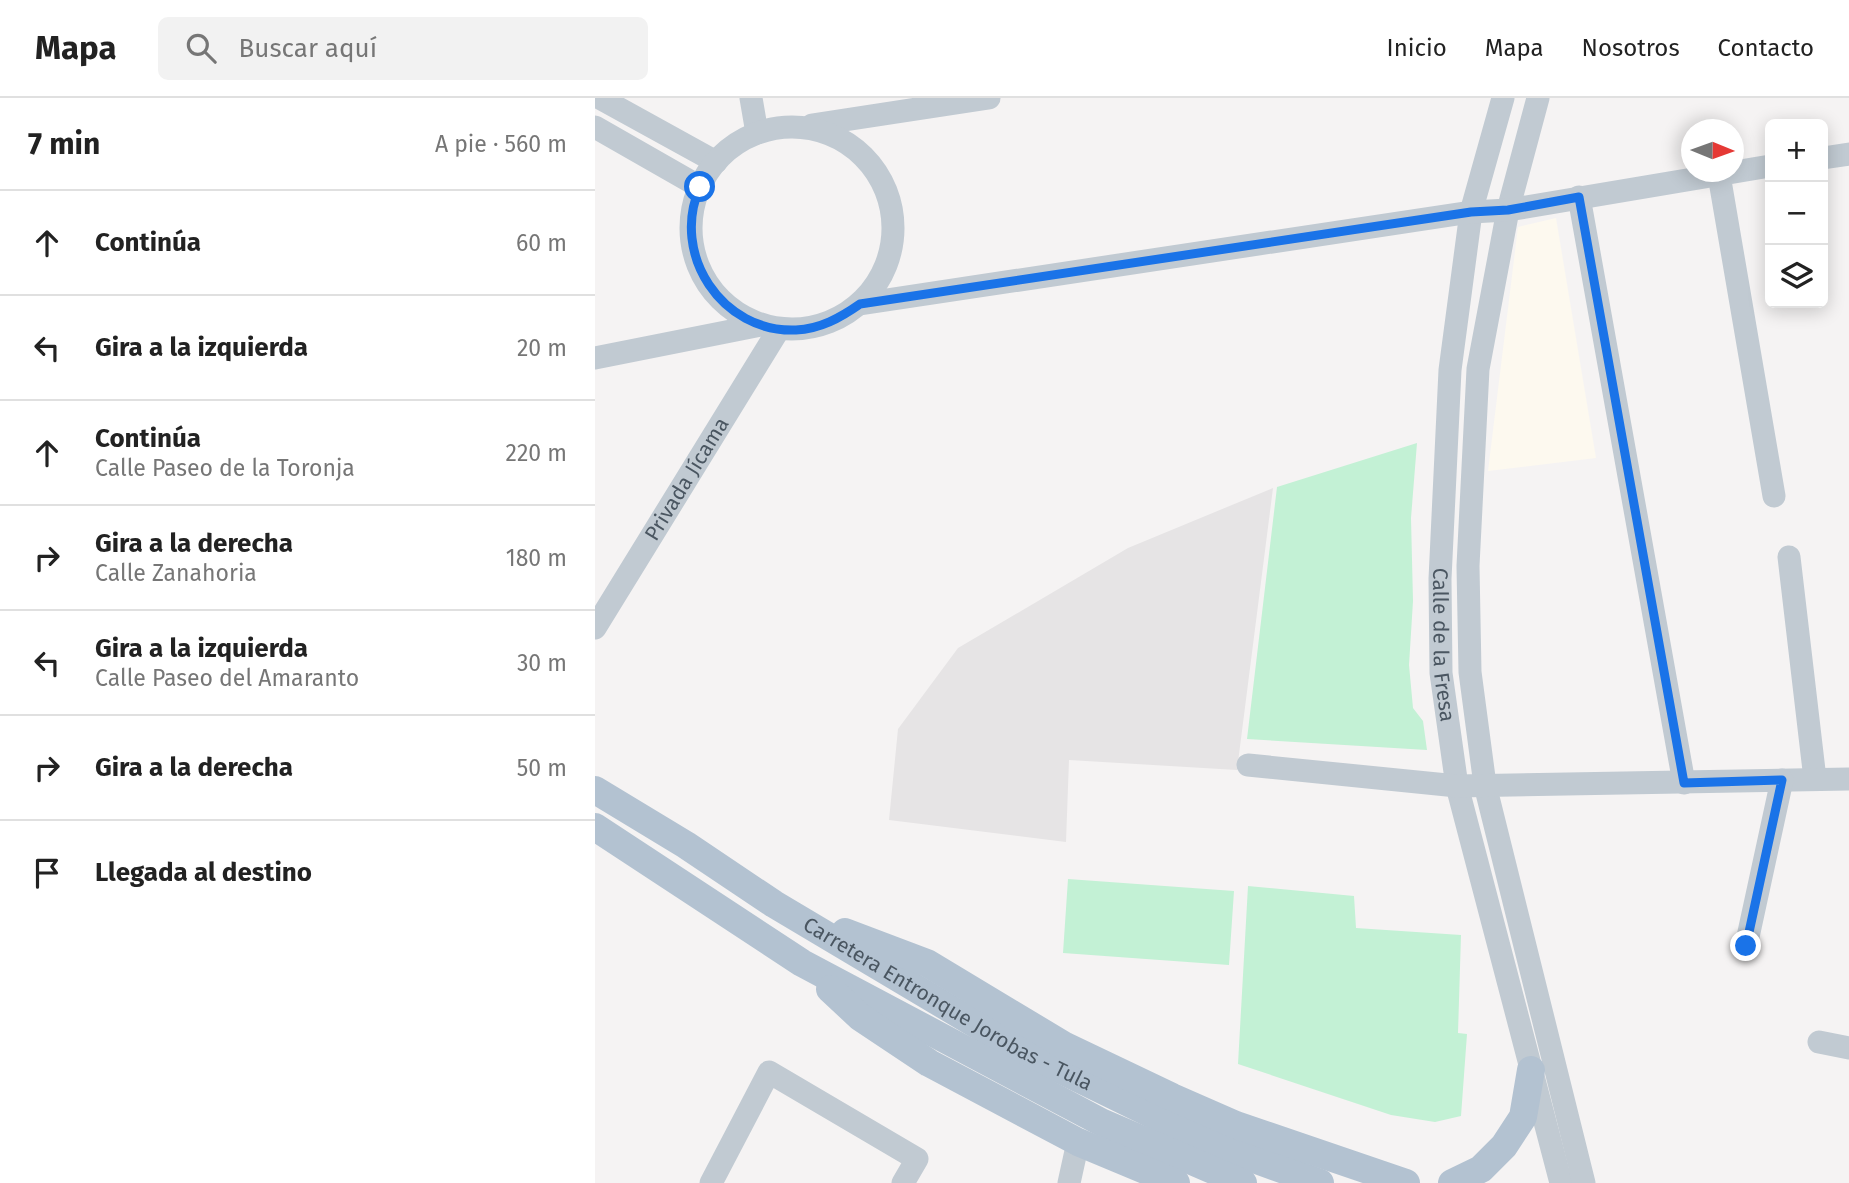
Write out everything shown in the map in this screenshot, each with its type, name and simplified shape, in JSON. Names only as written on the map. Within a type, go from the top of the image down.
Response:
[{"type":"main road","name":"Carretera Entronque Jorobas - Tula","points":[[595,790],[686,845],[774,905],[1016,1048],[1213,1144],[1321,1183]]},
{"type":"main road","name":"Carretera Entronque Jorobas - Tula","points":[[595,827],[802,963],[1101,1122],[1243,1183]]},
{"type":"main road","points":[[774,905],[927,963],[1065,1046],[1236,1125],[1406,1183]]},
{"type":"main road","points":[[802,963],[860,1017],[929,1063],[1078,1142],[1176,1183]]},
{"type":"main road","points":[[1452,1183],[1481,1169],[1504,1146],[1523,1117],[1531,1070]]},
{"type":"street","points":[[600,98],[716,162]]},
{"type":"street","points":[[751,98],[757,133]]},
{"type":"street","points":[[770,327],[743,317],[726,306],[702,275],[695,256],[691,216],[700,187],[716,162],[735,145],[772,128],[801,127],[919,104],[989,98]]},
{"type":"street","name":"Calle de la Fresa","points":[[1503,98],[1471,212],[1450,370],[1440,579],[1441,673],[1457,786],[1561,1183]]},
{"type":"street","name":"Calle de la Fresa","points":[[1538,98],[1508,210],[1478,369],[1468,566],[1470,672],[1485,785],[1584,1183]]},
{"type":"street","points":[[595,127],[700,187]]},
{"type":"street","points":[[595,358],[770,327],[813,328],[838,319],[860,304],[882,276],[888,259],[893,242],[891,205],[876,172],[851,146],[828,133],[801,127]]},
{"type":"street","points":[[1828,157],[1849,154]]},
{"type":"street","points":[[1744,171],[1765,167]]},
{"type":"street","points":[[860,304],[1471,212],[1508,210],[1681,181]]},
{"type":"street","points":[[1720,182],[1774,496]]},
{"type":"street","points":[[1579,197],[1684,783]]},
{"type":"street","name":"Privada Jícama","points":[[595,628],[770,327]]},
{"type":"street","points":[[1789,557],[1815,779]]},
{"type":"street","points":[[1248,765],[1457,786],[1849,779]]},
{"type":"street","points":[[1746,946],[1782,780]]},
{"type":"street","points":[[1819,1042],[1849,1048]]},
{"type":"street","points":[[711,1183],[769,1072],[917,1159],[903,1183]]},
{"type":"street","points":[[1069,1183],[1078,1142]]},
{"type":"shaded area","points":[[1556,218],[1596,458],[1488,471],[1518,227]]},
{"type":"shaded area","points":[[1273,488],[1237,770],[1069,760],[1066,842],[889,820],[898,729],[958,648],[1128,548]]},
{"type":"green space","points":[[1417,443],[1411,518],[1413,601],[1409,665],[1413,708],[1423,721],[1427,750],[1247,739],[1277,487]]},
{"type":"green space","points":[[1068,879],[1234,891],[1229,965],[1063,953]]},
{"type":"green space","points":[[1248,886],[1354,896],[1356,928],[1461,935],[1458,1033],[1467,1034],[1461,1116],[1435,1122],[1391,1115],[1238,1064]]},
{"type":"route","points":[[700,187],[691,216],[691,236],[702,275],[713,292],[726,306],[743,317],[761,325],[796,330],[830,323],[860,304],[1471,212],[1508,210],[1579,197],[1684,783],[1782,780],[1746,946]]}]
